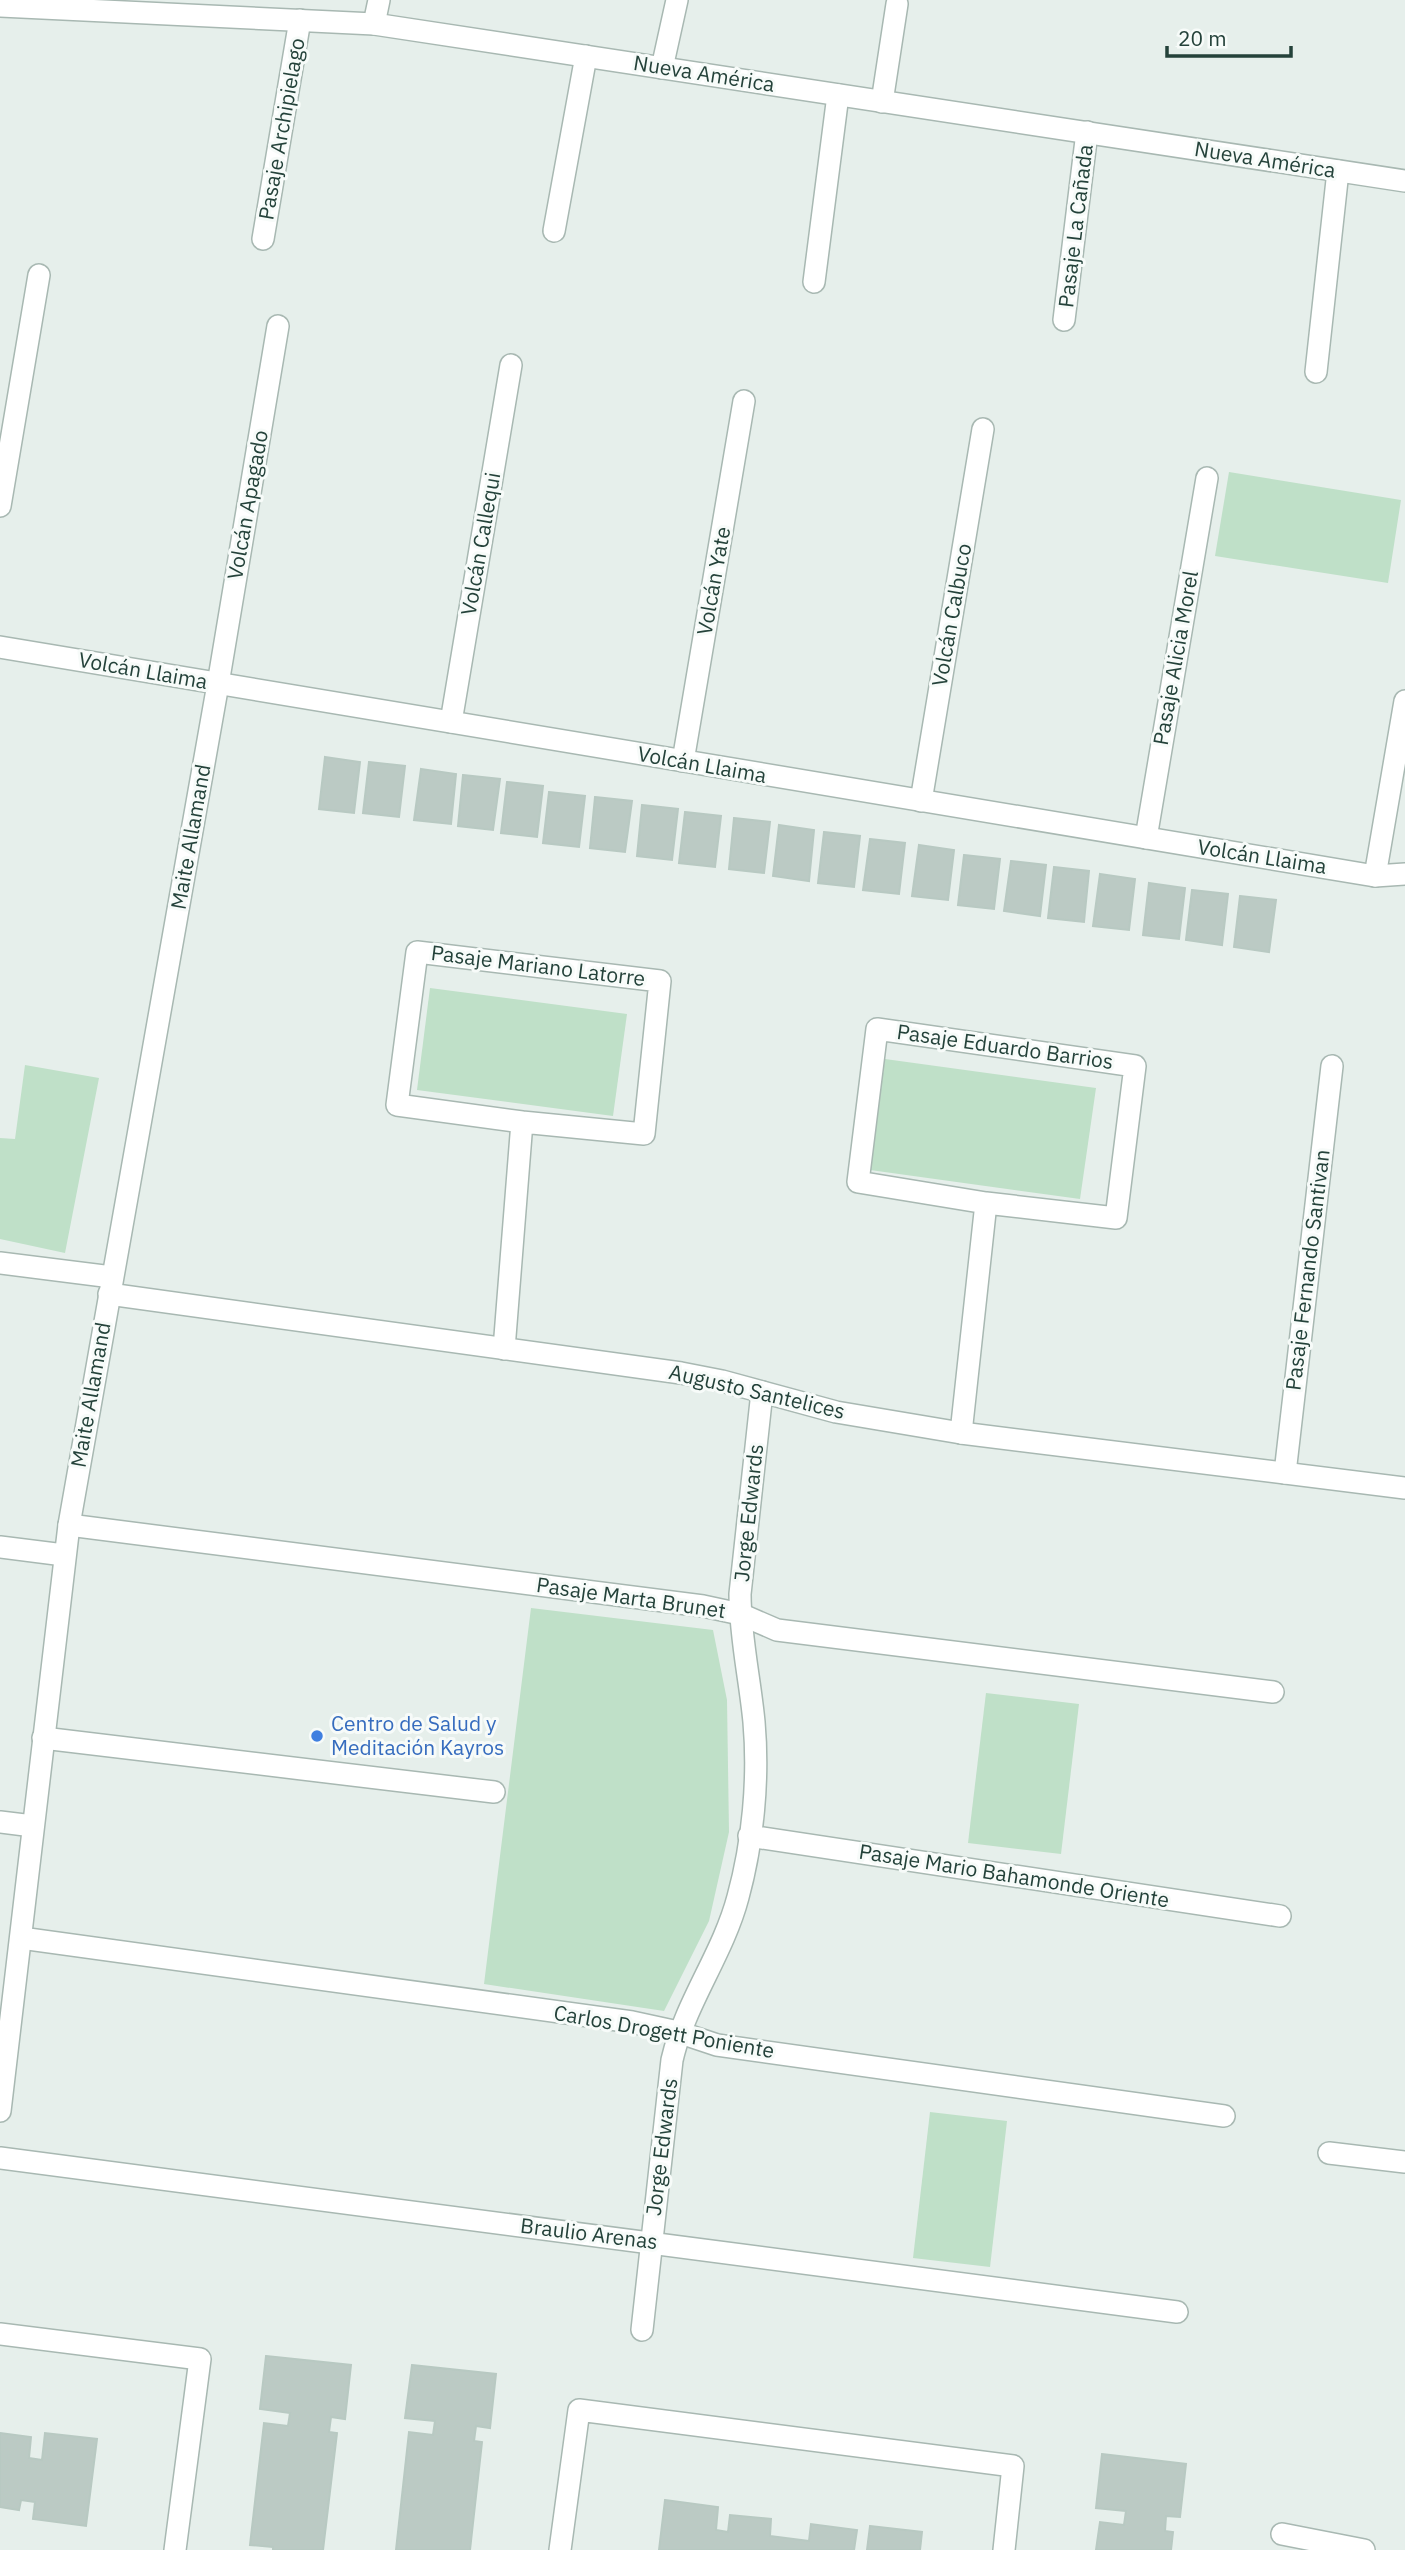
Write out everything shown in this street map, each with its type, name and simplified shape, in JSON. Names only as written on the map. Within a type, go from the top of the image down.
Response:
[{"type":"street","points":[[374,24],[379,0]]},
{"type":"street","points":[[662,68],[677,0]]},
{"type":"street","points":[[882,102],[897,4]]},
{"type":"street","name":"Nueva América","points":[[0,6],[150,7],[374,24],[1405,181]]},
{"type":"street","name":"Pasaje Archipielago","points":[[263,239],[300,20]]},
{"type":"street","points":[[554,231],[586,56]]},
{"type":"street","points":[[814,282],[838,95]]},
{"type":"street","name":"Pasaje La Cañada","points":[[1064,320],[1087,132]]},
{"type":"street","points":[[1316,372],[1338,171]]},
{"type":"street","points":[[0,506],[39,275]]},
{"type":"street","name":"Volcán Apagado","points":[[218,684],[278,326]]},
{"type":"street","name":"Volcán Callequi","points":[[451,722],[511,365]]},
{"type":"street","name":"Volcán Yate","points":[[683,761],[744,401]]},
{"type":"street","name":"Volcán Calbuco","points":[[921,801],[984,429]]},
{"type":"street","name":"Pasaje Alicia Morel","points":[[1146,838],[1207,478]]},
{"type":"street","name":"Volcán Llaima","points":[[0,648],[1376,877],[1405,874]]},
{"type":"street","name":"Maite Allamand","points":[[0,2111],[64,1555],[218,684]]},
{"type":"street","points":[[1376,877],[1405,701]]},
{"type":"street","name":"Pasaje Mariano Latorre","points":[[417,952],[660,981],[644,1134],[522,1122],[397,1105],[417,952]]},
{"type":"street","name":"Pasaje Eduardo Barrios","points":[[877,1029],[1135,1066],[1116,1218],[986,1203],[858,1182],[877,1029]]},
{"type":"street","name":"Pasaje Fernando Santivan","points":[[1285,1473],[1332,1066]]},
{"type":"street","points":[[503,1349],[522,1122]]},
{"type":"street","points":[[961,1433],[986,1203]]},
{"type":"street","name":"Augusto Santelices","points":[[0,1263],[110,1286],[503,1349],[681,1373],[836,1412],[961,1433],[1405,1488]]},
{"type":"street","name":"Jorge Edwards","points":[[642,2330],[672,2060],[678,2032],[720,1947],[738,1897],[749,1836],[756,1779],[754,1723],[740,1614],[741,1571],[762,1392]]},
{"type":"street","name":"Pasaje Marta Brunet","points":[[69,1525],[703,1606],[740,1614],[777,1630],[1273,1692]]},
{"type":"street","points":[[0,1547],[64,1555]]},
{"type":"street","points":[[43,1738],[494,1793]]},
{"type":"street","points":[[0,1822],[33,1826]]},
{"type":"street","name":"Pasaje Mario Bahamonde Oriente","points":[[749,1836],[1280,1916]]},
{"type":"street","name":"Carlos Drogett Poniente","points":[[21,1938],[632,2022],[678,2032],[717,2045],[1224,2116]]},
{"type":"street","points":[[1329,2153],[1405,2162]]},
{"type":"street","name":"Braulio Arenas","points":[[0,2158],[1177,2312]]},
{"type":"street","points":[[0,2333],[200,2359],[175,2550]]},
{"type":"street","points":[[560,2550],[579,2410],[1013,2466],[1004,2550]]},
{"type":"street","points":[[1282,2535],[1364,2550]]},
{"type":"green space","points":[[1229,472],[1401,500],[1388,583],[1215,556]]},
{"type":"green space","points":[[430,988],[627,1014],[613,1116],[417,1090]]},
{"type":"green space","points":[[885,1059],[1096,1088],[1080,1199],[870,1170]]},
{"type":"green space","points":[[25,1065],[99,1078],[65,1253],[0,1239],[0,1138],[15,1139]]},
{"type":"green space","points":[[531,1608],[713,1630],[727,1700],[729,1832],[709,1921],[664,2011],[484,1984]]},
{"type":"green space","points":[[986,1693],[1079,1704],[1061,1854],[968,1843]]},
{"type":"green space","points":[[930,2112],[1007,2121],[990,2267],[913,2258]]},
{"type":"building","points":[[325,757],[360,762],[354,813],[319,809]]},
{"type":"building","points":[[369,762],[405,766],[399,817],[363,813]]},
{"type":"building","points":[[421,769],[456,774],[451,824],[414,820]]},
{"type":"building","points":[[463,775],[500,779],[493,830],[458,826]]},
{"type":"building","points":[[507,782],[543,786],[537,837],[501,833]]},
{"type":"building","points":[[549,792],[585,796],[579,847],[543,843]]},
{"type":"building","points":[[595,797],[632,801],[625,852],[590,848]]},
{"type":"building","points":[[642,805],[678,809],[672,860],[637,856]]},
{"type":"building","points":[[685,812],[721,816],[715,867],[679,863]]},
{"type":"building","points":[[734,818],[770,822],[764,873],[729,869]]},
{"type":"building","points":[[779,825],[814,830],[809,881],[773,876]]},
{"type":"building","points":[[824,832],[860,836],[854,887],[818,883]]},
{"type":"building","points":[[870,839],[905,843],[899,894],[863,890]]},
{"type":"building","points":[[919,845],[954,850],[948,900],[912,896]]},
{"type":"building","points":[[964,855],[1000,859],[994,909],[958,905]]},
{"type":"building","points":[[1011,861],[1046,865],[1040,916],[1004,911]]},
{"type":"building","points":[[1054,867],[1089,871],[1084,922],[1048,918]]},
{"type":"building","points":[[1100,874],[1135,879],[1129,930],[1093,926]]},
{"type":"building","points":[[1149,883],[1185,888],[1179,939],[1143,935]]},
{"type":"building","points":[[1192,890],[1228,894],[1222,945],[1186,940]]},
{"type":"building","points":[[1240,896],[1276,900],[1269,952],[1234,947]]},
{"type":"building","points":[[266,2356],[351,2365],[345,2419],[331,2417],[329,2432],[337,2433],[323,2550],[273,2550],[273,2547],[250,2545],[264,2423],[288,2426],[290,2413],[260,2409]]},
{"type":"building","points":[[412,2365],[496,2374],[490,2428],[476,2426],[474,2441],[482,2442],[470,2550],[396,2550],[409,2432],[433,2435],[435,2421],[405,2418]]},
{"type":"building","points":[[0,2433],[31,2437],[29,2458],[42,2460],[45,2433],[97,2439],[86,2526],[33,2519],[35,2502],[21,2500],[19,2510],[0,2507]]},
{"type":"building","points":[[1102,2454],[1186,2464],[1180,2517],[1166,2516],[1165,2531],[1173,2532],[1171,2550],[1096,2550],[1100,2522],[1124,2525],[1126,2511],[1096,2508]]},
{"type":"building","points":[[665,2500],[718,2507],[716,2530],[728,2532],[730,2515],[771,2519],[770,2536],[809,2541],[811,2524],[857,2530],[854,2550],[659,2550]]},
{"type":"building","points":[[870,2526],[922,2532],[920,2550],[867,2550]]},
{"type":"place","name":"Centro de Salud y Meditación Kayros","points":[[317,1736]]}]
